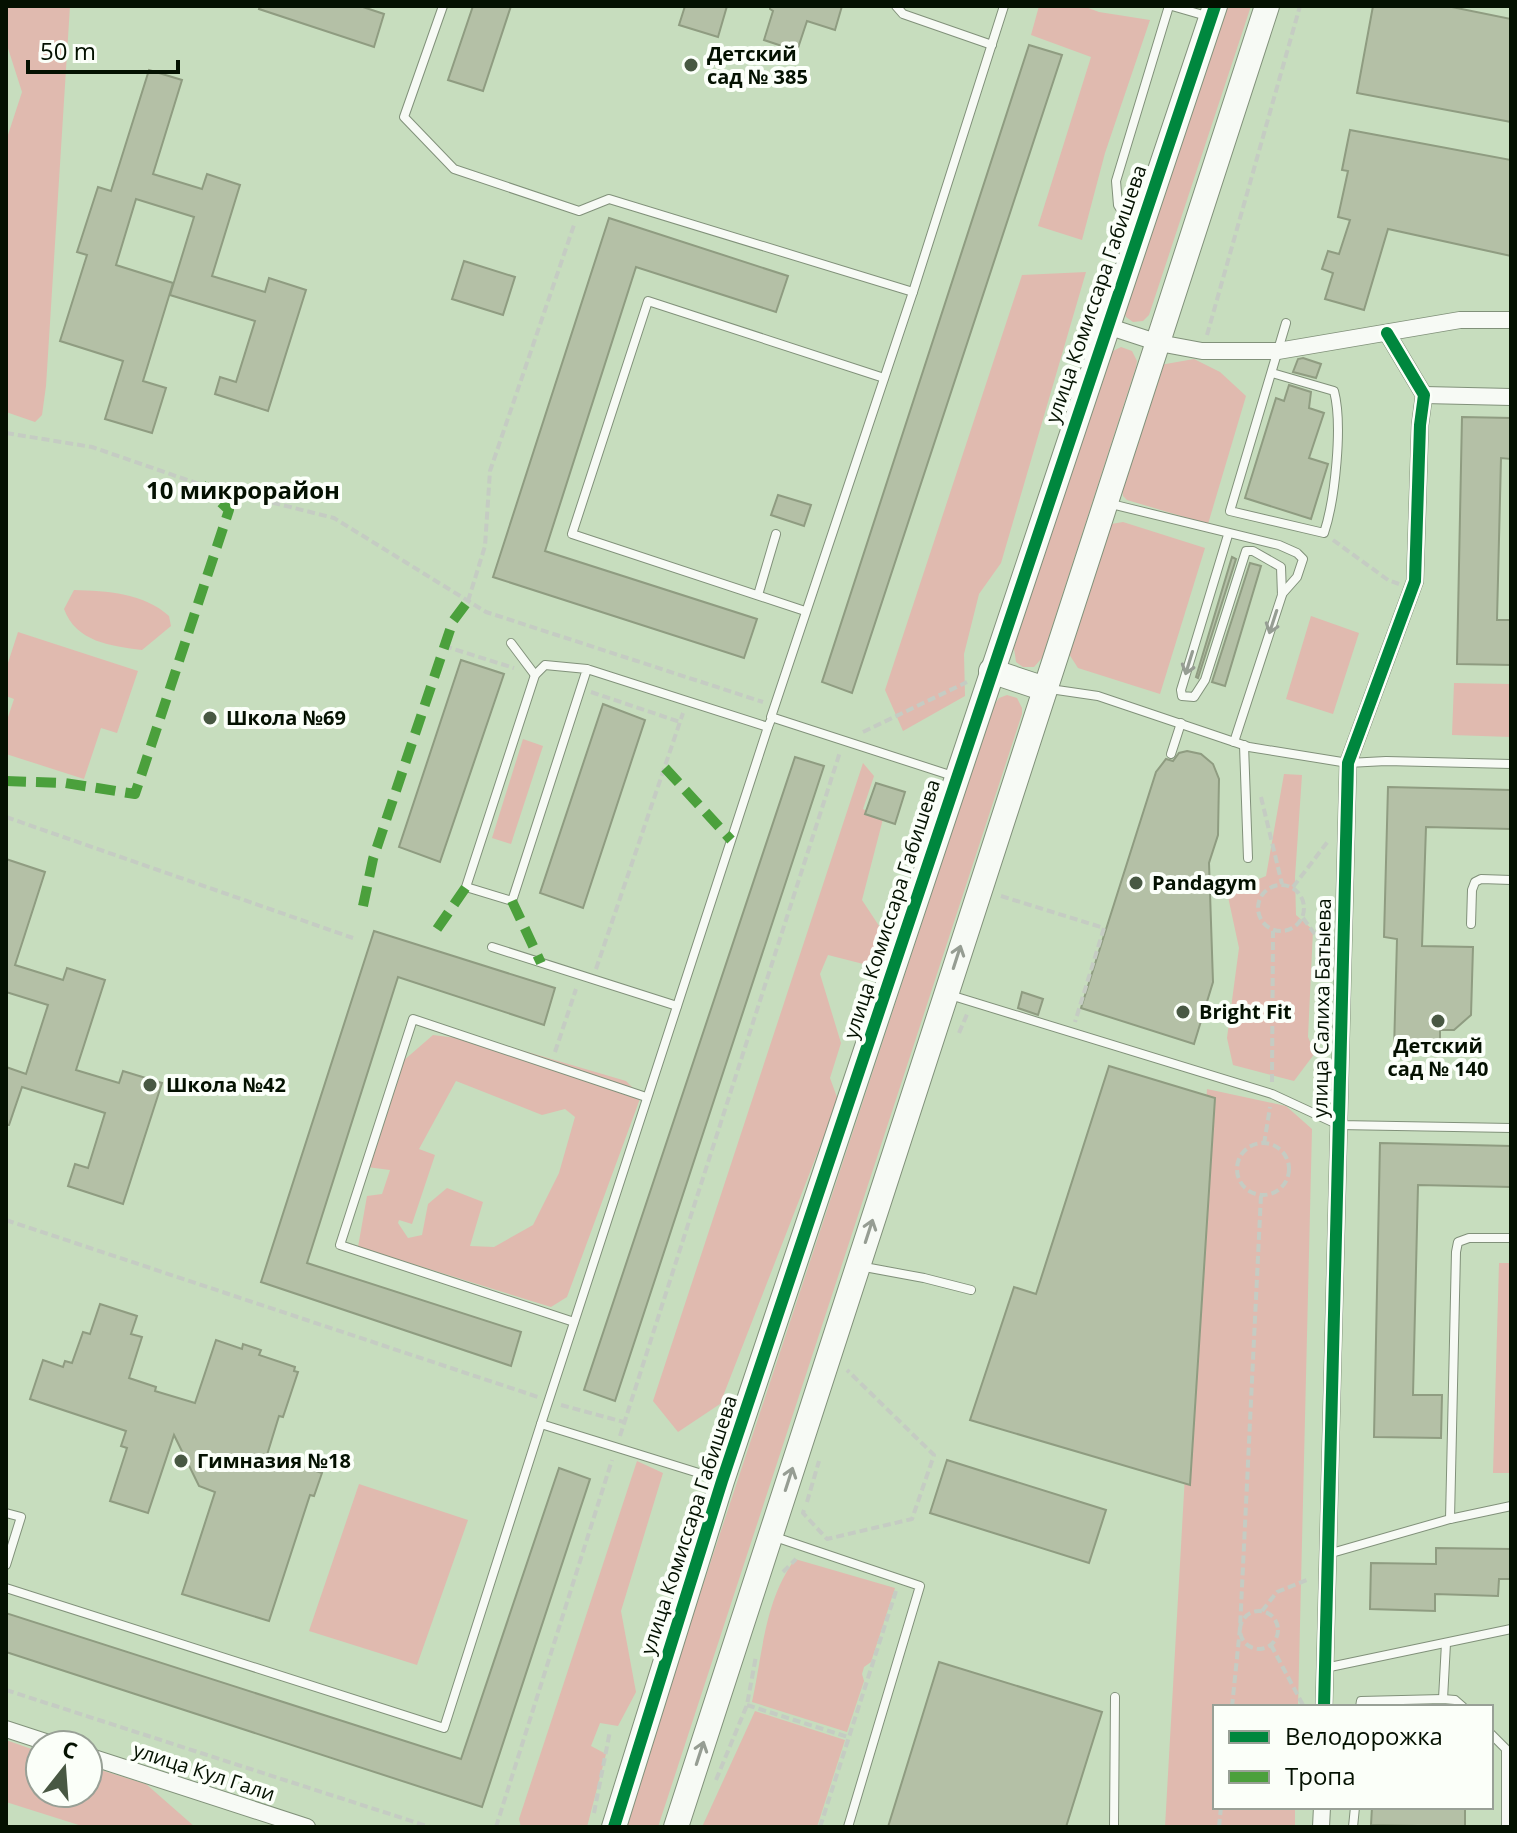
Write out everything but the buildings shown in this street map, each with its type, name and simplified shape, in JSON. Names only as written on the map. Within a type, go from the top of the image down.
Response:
[{"type":"street","points":[[676,1827],[1267,6]]},
{"type":"street","name":"улица Комиссара Габишева","points":[[604,1820],[722,1481],[1213,12]]},
{"type":"street","points":[[1107,326],[1159,343],[1202,351],[1278,351],[1460,320],[1511,320]]},
{"type":"street","points":[[1387,333],[1424,395],[1511,397]]},
{"type":"street","name":"улица Салиха Батыева","points":[[1324,1705],[1348,763],[1415,581],[1420,425],[1424,395]]},
{"type":"street","points":[[991,671],[1045,689]]},
{"type":"street","name":"улица Кул Гали","points":[[104,1761],[307,1827]]},
{"type":"lane","points":[[443,6],[404,117],[454,169],[579,211],[609,199],[913,292]]},
{"type":"lane","points":[[896,6],[903,14],[992,45]]},
{"type":"lane","points":[[6,1588],[444,1728],[646,1097],[913,292],[1004,6]]},
{"type":"lane","points":[[1137,236],[1118,205],[1116,181],[1171,6],[1213,12]]},
{"type":"lane","points":[[805,611],[572,534],[648,301],[884,378]]},
{"type":"lane","points":[[1272,373],[1334,391],[1339,409],[1331,511],[1324,533],[1230,511],[1286,323]]},
{"type":"lane","points":[[1106,502],[1228,535],[1279,545],[1297,553],[1303,559],[1297,577],[1282,595]]},
{"type":"lane","points":[[758,595],[776,534]]},
{"type":"lane","points":[[1228,535],[1181,690],[1182,696],[1194,697],[1205,680],[1246,551],[1253,551],[1281,567],[1282,595],[1234,742]]},
{"type":"lane","points":[[511,643],[535,675]]},
{"type":"lane","points":[[587,669],[512,901],[466,887],[535,675],[545,665],[587,669],[768,727]]},
{"type":"lane","points":[[1045,689],[1098,696],[1244,745],[1348,763],[1511,764]]},
{"type":"lane","points":[[771,717],[956,778]]},
{"type":"lane","points":[[1171,754],[1181,723]]},
{"type":"lane","points":[[1244,745],[1248,858]]},
{"type":"lane","points":[[1471,924],[1475,882],[1481,879],[1511,880]]},
{"type":"lane","points":[[492,947],[677,1006]]},
{"type":"lane","points":[[945,994],[1272,1094],[1339,1125],[1511,1128]]},
{"type":"lane","points":[[574,1322],[340,1245],[413,1019],[646,1097]]},
{"type":"lane","points":[[1450,1519],[1458,1242],[1469,1238],[1511,1238]]},
{"type":"lane","points":[[858,1266],[971,1290]]},
{"type":"lane","points":[[541,1424],[722,1481]]},
{"type":"lane","points":[[1328,1554],[1450,1519],[1511,1506]]},
{"type":"lane","points":[[6,1513],[21,1517],[6,1565]]},
{"type":"lane","points":[[770,1536],[920,1586],[848,1827]]},
{"type":"lane","points":[[1325,1668],[1511,1629]]},
{"type":"lane","points":[[1443,1699],[1446,1643]]},
{"type":"lane","points":[[1114,1827],[1115,1697]]},
{"type":"lane","points":[[1360,1705],[1361,1701],[1443,1699],[1455,1700],[1461,1705]]},
{"type":"lane","points":[[1493,1736],[1506,1749],[1506,1827]]},
{"type":"path","points":[[1202,351],[1300,6]]},
{"type":"path","points":[[468,601],[485,546],[490,471],[579,211]]},
{"type":"path","points":[[6,433],[92,447],[202,485],[334,518],[486,612],[775,706]]},
{"type":"path","points":[[1324,533],[1388,580],[1412,588]]},
{"type":"path","points":[[444,646],[535,675]]},
{"type":"path","points":[[496,1827],[844,741],[991,671]]},
{"type":"path","points":[[581,688],[680,722]]},
{"type":"path","points":[[593,979],[687,701]]},
{"type":"path","points":[[1260,793],[1282,884]]},
{"type":"path","points":[[6,817],[353,938]]},
{"type":"path","points":[[1293,887],[1337,830],[1346,830]]},
{"type":"path","points":[[1282,884],[1293,887],[1301,895],[1305,907],[1303,918],[1285,932],[1273,931],[1259,918],[1259,899],[1272,886],[1282,884]]},
{"type":"path","points":[[991,893],[1104,928],[1074,1023]]},
{"type":"path","points":[[1303,918],[1339,966],[1343,966]]},
{"type":"path","points":[[1264,1144],[1272,1094],[1273,931]]},
{"type":"path","points":[[550,1065],[580,975]]},
{"type":"path","points":[[954,1045],[972,1002]]},
{"type":"path","points":[[1264,1144],[1282,1152],[1288,1171],[1280,1189],[1261,1195],[1251,1193],[1243,1186],[1237,1168],[1246,1150],[1264,1144]]},
{"type":"path","points":[[1232,1705],[1240,1628],[1261,1195]]},
{"type":"path","points":[[6,1220],[548,1401],[624,1422]]},
{"type":"path","points":[[827,1539],[912,1519],[934,1455],[841,1364]]},
{"type":"path","points":[[779,1577],[795,1559],[803,1556]]},
{"type":"path","points":[[1262,1611],[1277,1592],[1314,1578],[1328,1578]]},
{"type":"path","points":[[820,1827],[898,1585]]},
{"type":"path","points":[[1262,1611],[1269,1613],[1278,1625],[1278,1632],[1271,1645],[1257,1649],[1244,1642],[1240,1628],[1247,1615],[1262,1611]]},
{"type":"path","points":[[1271,1645],[1303,1705]]},
{"type":"path","points":[[714,1786],[747,1705],[758,1647]]},
{"type":"path","points":[[6,1690],[430,1827]]},
{"type":"path","points":[[747,1705],[849,1737]]},
{"type":"path","points":[[604,1820],[610,1731]]},
{"type":"shaded area","points":[[6,6],[70,6],[46,386],[42,415],[35,422],[6,412],[6,141],[22,92],[6,42]]},
{"type":"shaded area","points":[[1039,6],[1083,6],[1099,12],[1150,20],[1105,153],[1082,240],[1038,226],[1091,57],[1031,35]]},
{"type":"shaded area","points":[[1222,6],[1251,6],[1149,315],[1143,321],[1133,322],[1126,317],[1123,309]]},
{"type":"shaded area","points":[[1086,272],[1001,563],[979,594],[964,654],[965,696],[903,731],[885,690],[1022,275]]},
{"type":"shaded area","points":[[1121,347],[1132,351],[1137,361],[1136,367],[1042,658],[1034,667],[1023,667],[1016,662],[1014,648],[1108,358],[1111,352]]},
{"type":"shaded area","points":[[1194,359],[1220,372],[1246,396],[1208,524],[1127,500],[1123,496],[1121,483],[1160,365]]},
{"type":"shaded area","points":[[1123,522],[1205,548],[1160,694],[1078,668],[1069,654],[1111,524]]},
{"type":"shaded area","points":[[74,590],[112,593],[148,602],[169,616],[171,626],[142,650],[96,640],[77,629],[64,609]]},
{"type":"shaded area","points":[[1311,616],[1359,633],[1333,714],[1286,699]]},
{"type":"shaded area","points":[[18,632],[138,671],[117,733],[101,728],[84,779],[6,754],[6,723],[14,699],[6,696],[6,669]]},
{"type":"shaded area","points":[[1454,683],[1511,684],[1511,737],[1452,735]]},
{"type":"shaded area","points":[[1007,695],[1017,698],[1022,714],[658,1827],[623,1827],[994,705],[999,698]]},
{"type":"shaded area","points":[[523,739],[543,746],[511,844],[492,838]]},
{"type":"shaded area","points":[[863,763],[874,776],[863,809],[883,819],[862,900],[889,941],[879,968],[828,955],[820,974],[841,1043],[830,1078],[838,1100],[720,1404],[678,1432],[653,1401]]},
{"type":"shaded area","points":[[1284,774],[1302,775],[1295,877],[1296,915],[1313,930],[1308,1037],[1315,1053],[1294,1081],[1233,1065],[1227,1038],[1239,948],[1227,892],[1266,876]]},
{"type":"shaded area","points":[[433,1035],[497,1043],[626,1081],[641,1096],[567,1297],[551,1307],[358,1247],[367,1196],[382,1194],[390,1170],[367,1167],[403,1061]],"holes":[[[456,1081],[542,1115],[565,1109],[575,1117],[559,1173],[533,1225],[494,1247],[470,1246],[483,1202],[447,1188],[428,1204],[422,1235],[408,1238],[398,1223],[399,1220],[412,1224],[435,1155],[419,1149]]]},
{"type":"shaded area","points":[[1207,1089],[1286,1106],[1312,1129],[1298,1705],[1213,1705],[1213,1809],[1295,1809],[1295,1827],[1165,1827]]},
{"type":"shaded area","points":[[1499,1263],[1511,1263],[1511,1473],[1493,1473]]},
{"type":"shaded area","points":[[637,1461],[663,1473],[621,1611],[636,1692],[618,1726],[600,1723],[591,1746],[606,1754],[587,1827],[521,1827],[519,1819]]},
{"type":"shaded area","points":[[359,1484],[468,1520],[417,1665],[309,1631]]},
{"type":"shaded area","points":[[795,1559],[895,1588],[871,1662],[864,1667],[864,1681],[847,1732],[752,1702],[771,1610]]},
{"type":"shaded area","points":[[755,1711],[845,1740],[817,1827],[702,1827]]},
{"type":"shaded area","points":[[6,1740],[24,1746],[24,1808],[6,1802]]},
{"type":"shaded area","points":[[104,1771],[146,1784],[195,1827],[85,1827],[28,1809],[104,1809]]},
{"type":"marked path","points":[[6,781],[65,783],[135,794],[229,510],[202,485]]},
{"type":"marked path","points":[[363,906],[373,859],[453,621],[468,601]]},
{"type":"marked path","points":[[665,768],[731,840]]},
{"type":"marked path","points":[[437,929],[466,887]]},
{"type":"marked path","points":[[512,901],[541,963]]},
{"type":"cycle path","points":[[614,1827],[722,1481],[1215,6]]},
{"type":"cycle path","points":[[1324,1705],[1348,763],[1415,581],[1420,425],[1424,395],[1387,333]]},
{"type":"place","name":"Детский сад № 385","points":[[691,65]]},
{"type":"place","name":"Школа №69","points":[[210,718]]},
{"type":"place","name":"Pandagym","points":[[1136,883]]},
{"type":"place","name":"Bright Fit","points":[[1183,1012]]},
{"type":"place","name":"Детский сад № 140","points":[[1438,1021]]},
{"type":"place","name":"Школа №42","points":[[150,1085]]},
{"type":"place","name":"Гимназия №18","points":[[181,1461]]},
{"type":"district","name":"10 микрорайон","points":[[243,491]]}]
